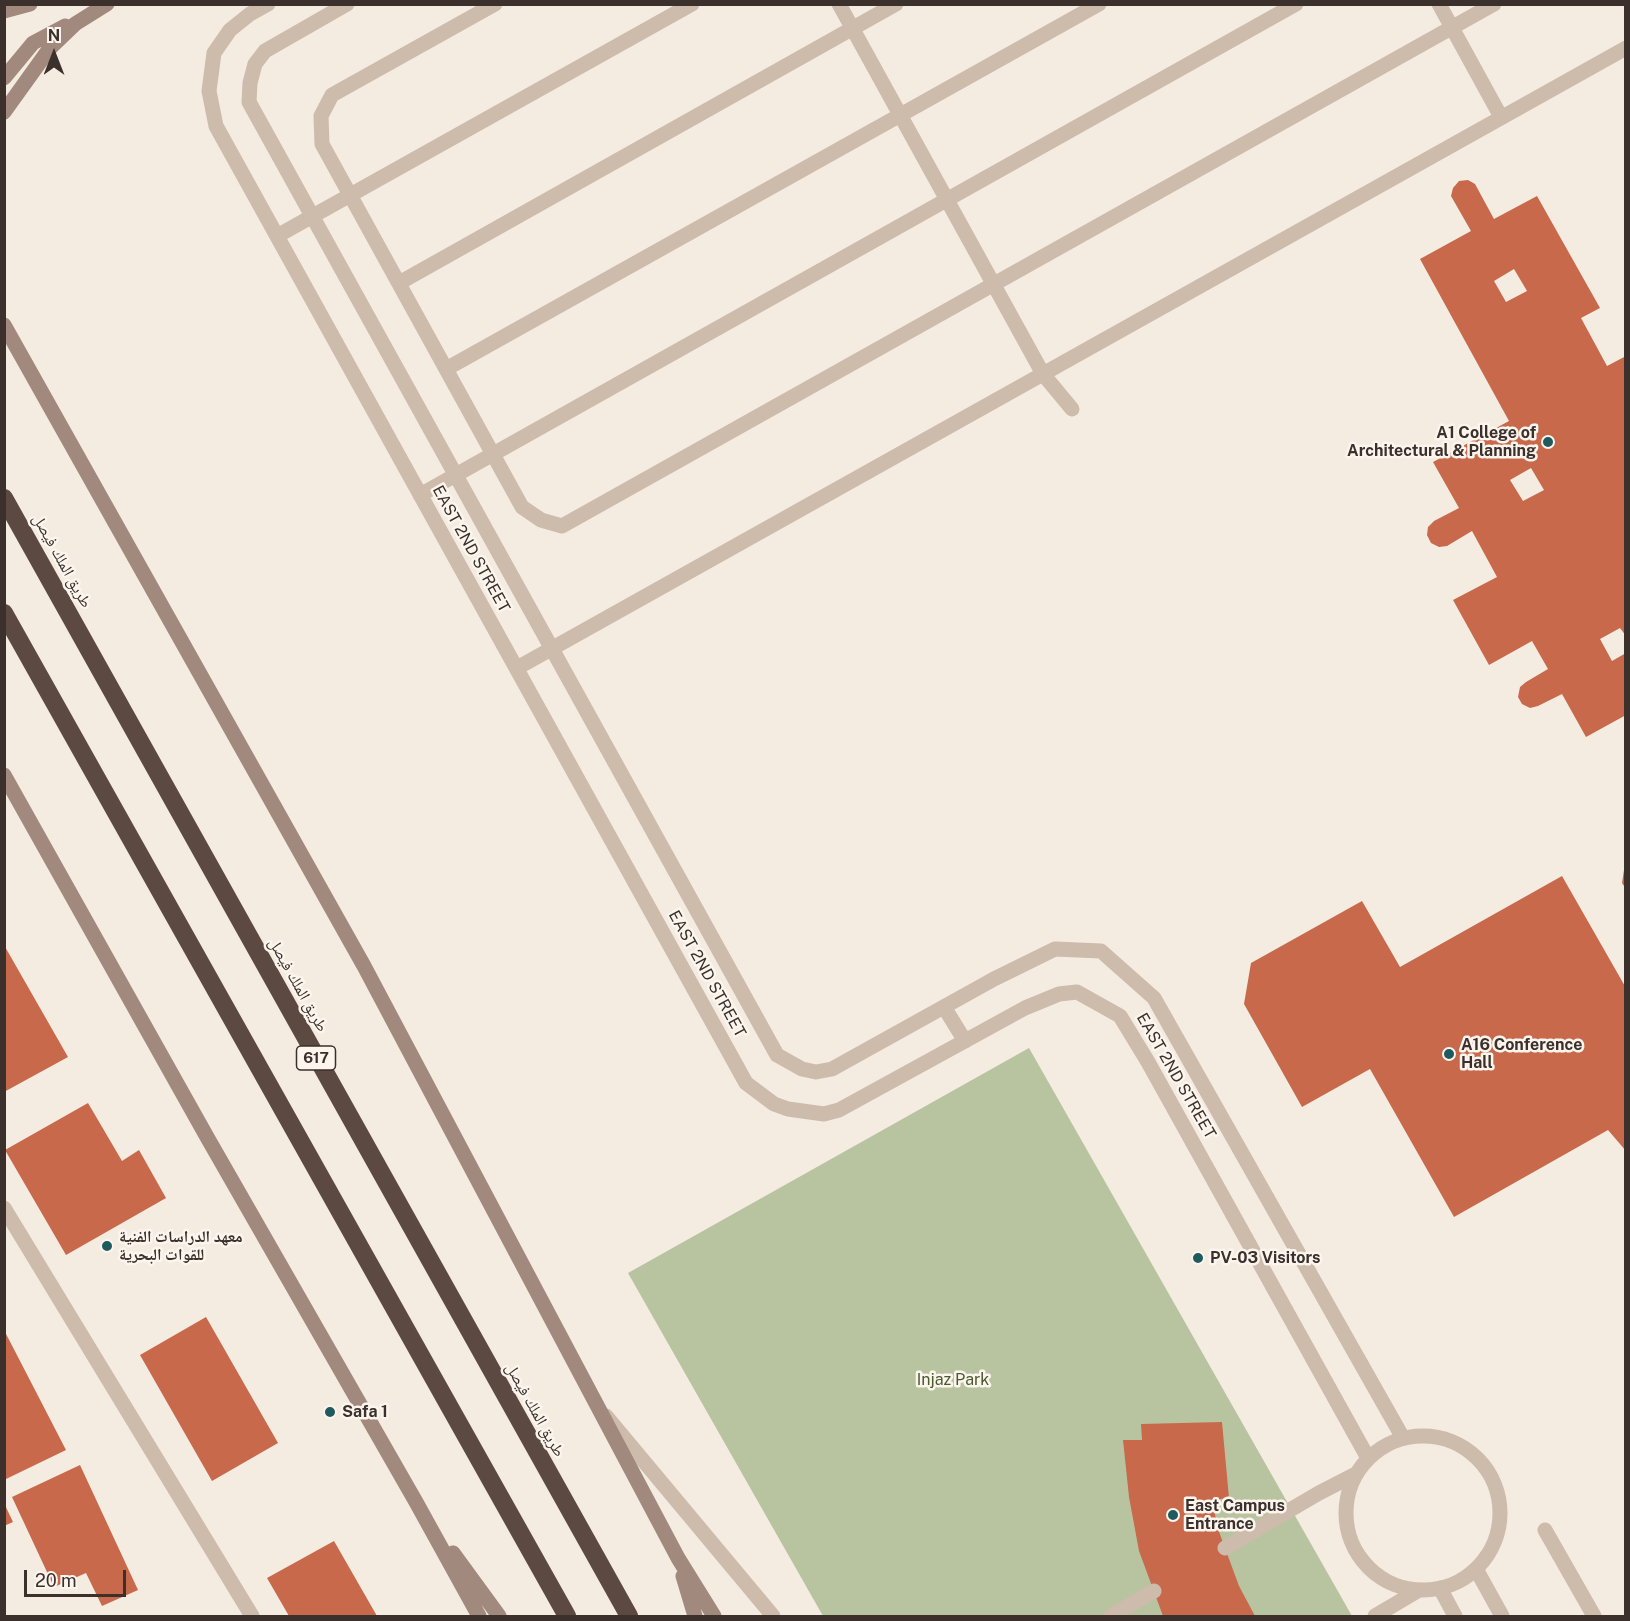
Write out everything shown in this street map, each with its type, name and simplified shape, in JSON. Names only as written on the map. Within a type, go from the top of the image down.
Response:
[{"type":"highway","name":"طريق الملك فيصل","points":[[4,498],[629,1617]]},
{"type":"highway","points":[[4,613],[567,1617]]},
{"type":"main road","points":[[4,11],[30,4]]},
{"type":"main road","points":[[4,78],[33,43],[105,5]]},
{"type":"main road","points":[[4,112],[50,48],[75,24],[105,5]]},
{"type":"main road","points":[[4,325],[364,966],[678,1558],[714,1617]]},
{"type":"main road","points":[[4,775],[479,1617]]},
{"type":"main road","points":[[416,1502],[499,1617]]},
{"type":"main road","points":[[678,1558],[695,1617]]},
{"type":"street","name":"EAST 2ND STREET","points":[[268,4],[250,14],[230,30],[214,53],[209,91],[216,126],[746,1083],[774,1104],[788,1109],[824,1114],[839,1110],[1025,1008],[1059,994],[1077,992],[1120,1016],[1368,1458]]},
{"type":"street","name":"EAST 2ND STREET","points":[[347,4],[265,51],[255,64],[250,82],[249,102],[777,1055],[802,1068],[816,1072],[832,1069],[994,979],[1055,949],[1101,951],[1154,998],[1403,1438]]},
{"type":"street","points":[[495,4],[332,95],[321,117],[322,144],[522,507],[541,520],[562,526],[1494,4]]},
{"type":"street","points":[[277,236],[692,4]]},
{"type":"street","points":[[839,4],[1043,374],[1072,409]]},
{"type":"street","points":[[399,283],[896,4]]},
{"type":"street","points":[[446,369],[1099,4]]},
{"type":"street","points":[[420,495],[1296,4]]},
{"type":"street","points":[[1439,4],[1501,117]]},
{"type":"street","points":[[517,668],[1626,48]]},
{"type":"street","points":[[944,1007],[965,1041]]},
{"type":"street","points":[[4,1208],[252,1617]]},
{"type":"street","points":[[597,1404],[773,1617]]},
{"type":"street","points":[[1424,1435],[1443,1438],[1462,1446],[1478,1458],[1491,1474],[1498,1493],[1501,1513],[1498,1533],[1491,1551],[1476,1569],[1462,1580],[1440,1588],[1419,1590],[1384,1580],[1368,1567],[1356,1551],[1348,1533],[1346,1513],[1348,1492],[1356,1474],[1368,1458],[1384,1446],[1403,1438],[1424,1435]]},
{"type":"street","points":[[1225,1548],[1318,1493],[1356,1474]]},
{"type":"street","points":[[1545,1530],[1594,1617]]},
{"type":"street","points":[[1476,1569],[1502,1617]]},
{"type":"street","points":[[1440,1588],[1455,1617]]},
{"type":"street","points":[[1375,1617],[1419,1590]]},
{"type":"street","points":[[1111,1617],[1154,1591]]},
{"type":"green space","name":"Injaz Park","points":[[1029,1048],[1352,1616],[823,1616],[628,1273]]},
{"type":"building","name":"A1 College of Architectural & Planning","points":[[1468,180],[1475,184],[1494,219],[1537,196],[1600,308],[1581,318],[1607,366],[1626,356],[1626,636],[1620,628],[1600,639],[1612,661],[1626,653],[1626,715],[1586,737],[1562,694],[1530,708],[1522,704],[1518,697],[1520,687],[1548,669],[1532,641],[1489,665],[1453,600],[1497,577],[1472,531],[1447,546],[1439,547],[1431,543],[1427,535],[1428,527],[1434,521],[1459,508],[1433,462],[1509,421],[1420,259],[1471,231],[1451,196],[1453,188],[1459,181]],"holes":[[[1514,269],[1527,291],[1506,302],[1494,281]],[[1531,468],[1544,490],[1523,501],[1510,480]]]},
{"type":"building","points":[[1624,870],[1626,870],[1626,889],[1622,883]]},
{"type":"building","name":"A16 Conference Hall","points":[[1562,876],[1626,988],[1626,1151],[1608,1130],[1454,1217],[1370,1069],[1302,1107],[1244,1004],[1251,963],[1362,901],[1400,967]]},
{"type":"building","points":[[4,945],[68,1057],[4,1092]]},
{"type":"building","points":[[88,1103],[122,1161],[139,1150],[166,1198],[66,1255],[5,1150]]},
{"type":"building","points":[[206,1317],[278,1443],[212,1481],[140,1355]]},
{"type":"building","points":[[4,1330],[66,1450],[4,1480]]},
{"type":"building","name":"East Campus Entrance","points":[[1222,1422],[1229,1498],[1212,1500],[1218,1529],[1239,1586],[1255,1616],[1163,1616],[1139,1551],[1129,1497],[1123,1440],[1142,1440],[1141,1424]]},
{"type":"building","points":[[80,1465],[138,1590],[102,1606],[86,1573],[54,1587],[12,1497]]},
{"type":"building","points":[[4,1503],[13,1522],[4,1526]]},
{"type":"building","points":[[334,1541],[377,1616],[289,1616],[267,1578]]},
{"type":"place","name":"A1 College of Architectural & Planning","points":[[1548,442]]},
{"type":"place","name":"A16 Conference Hall","points":[[1449,1054]]},
{"type":"place","name":"معهد الدراسات الفنية للقوات البحرية","points":[[107,1246]]},
{"type":"place","name":"PV-03 Visitors","points":[[1198,1258]]},
{"type":"place","name":"Safa 1","points":[[330,1412]]},
{"type":"place","name":"East Campus Entrance","points":[[1173,1515]]}]
